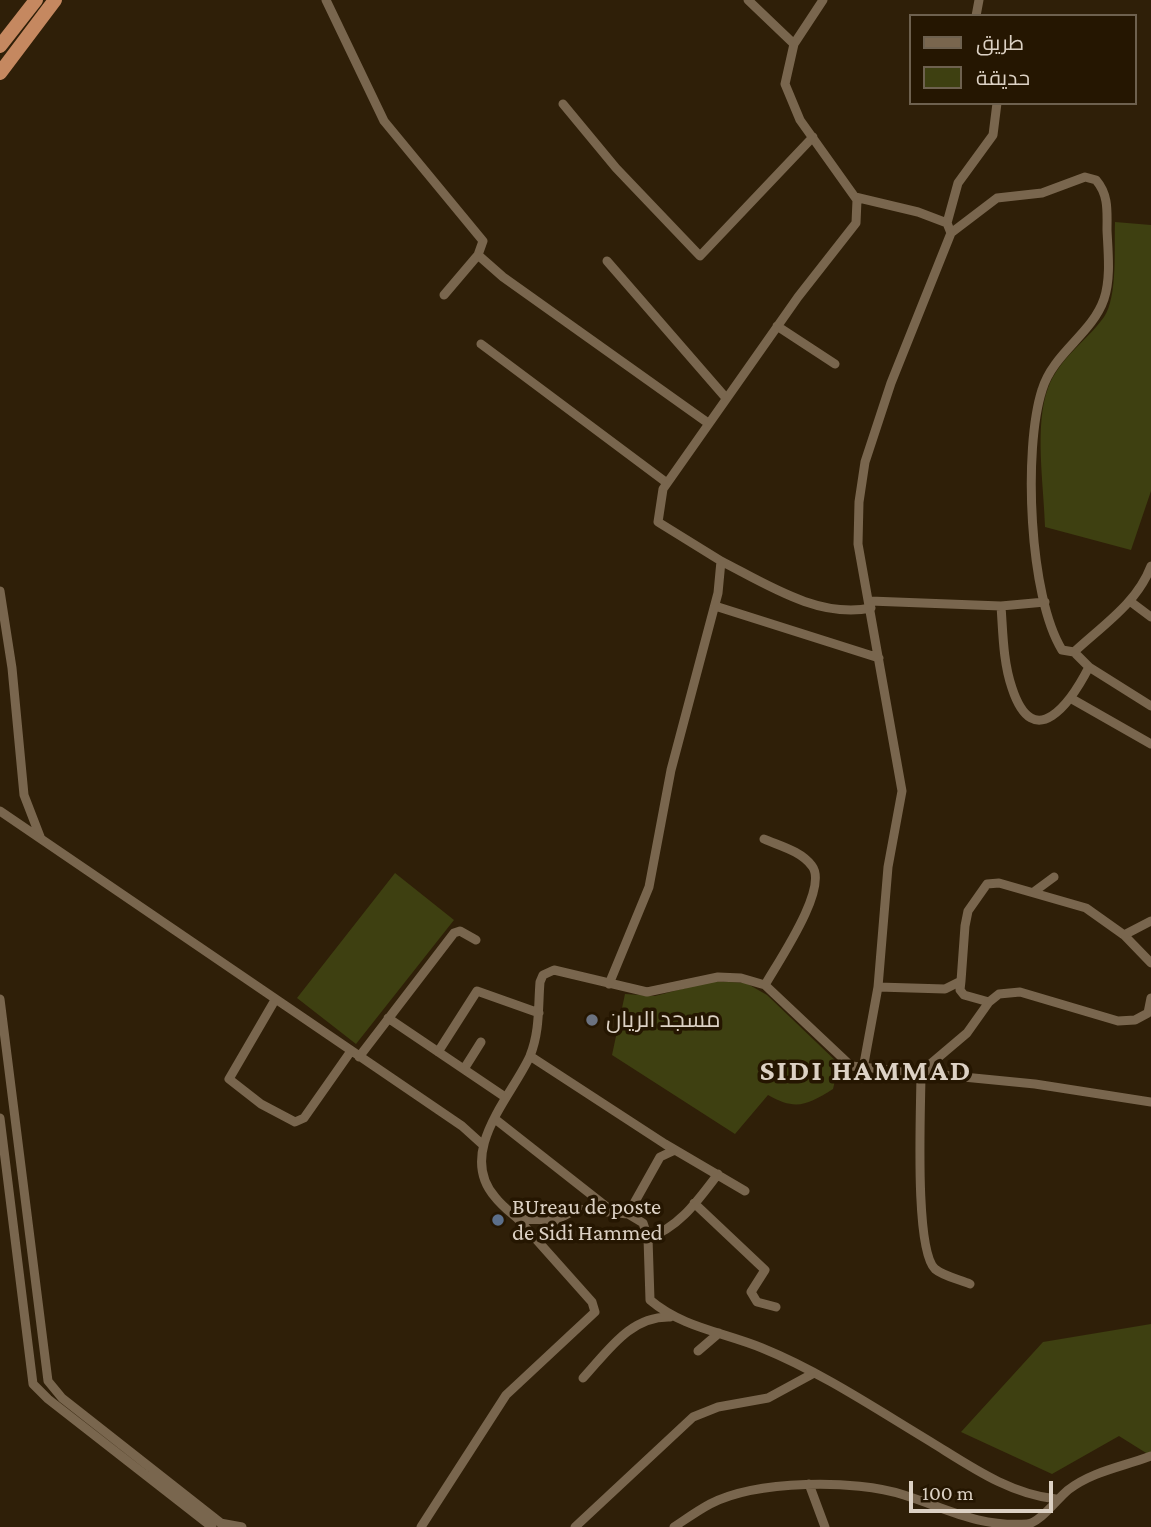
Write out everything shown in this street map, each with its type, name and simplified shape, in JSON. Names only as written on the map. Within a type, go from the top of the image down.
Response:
[{"type":"highway","points":[[0,46],[36,0]]},
{"type":"highway","points":[[0,73],[55,0]]},
{"type":"street","points":[[326,0],[384,121],[483,241],[478,254],[444,295]]},
{"type":"street","points":[[748,0],[794,44]]},
{"type":"street","points":[[823,0],[794,44],[785,84],[800,120],[855,197],[856,223],[777,326],[663,489],[658,522],[721,561],[785,593],[833,609],[851,612],[870,605],[1001,606],[1045,602]]},
{"type":"street","points":[[563,104],[616,168],[701,256],[813,137]]},
{"type":"street","points":[[951,233],[947,223],[958,183],[993,135],[997,105]]},
{"type":"street","points":[[863,1069],[878,987],[888,898],[888,867],[902,791],[858,544],[859,502],[865,462],[891,383],[951,233],[997,198],[1042,194],[1085,177],[1096,180],[1106,197],[1108,265],[1104,299],[1089,322],[1060,355],[1043,387],[1033,421],[1030,484],[1033,534],[1045,602],[1056,641],[1062,650],[1074,652],[1089,667],[1151,706]]},
{"type":"street","points":[[855,197],[918,212],[947,223]]},
{"type":"street","points":[[478,254],[503,277],[708,423]]},
{"type":"street","points":[[607,261],[726,398]]},
{"type":"street","points":[[777,326],[835,364]]},
{"type":"street","points":[[481,344],[667,483]]},
{"type":"street","points":[[609,984],[649,887],[671,770],[715,606],[721,561]]},
{"type":"street","points":[[1074,652],[1131,602],[1144,584],[1151,566]]},
{"type":"street","points":[[0,591],[12,668],[24,796],[41,839]]},
{"type":"street","points":[[1131,602],[1151,617]]},
{"type":"street","points":[[715,606],[879,658]]},
{"type":"street","points":[[1001,606],[1012,689],[1027,716],[1041,722],[1047,720],[1072,699],[1089,667]]},
{"type":"street","points":[[1072,699],[1151,744]]},
{"type":"street","points":[[0,811],[462,1126],[483,1145]]},
{"type":"street","points":[[764,839],[803,856],[815,868],[816,887],[803,918],[765,985]]},
{"type":"street","points":[[1035,891],[1054,877]]},
{"type":"street","points":[[989,1002],[964,995],[960,990],[965,926],[979,892],[987,884],[999,883],[1035,891],[1086,908],[1124,935],[1151,963]]},
{"type":"street","points":[[1124,935],[1151,921]]},
{"type":"street","points":[[275,1000],[229,1079],[261,1104],[295,1122],[304,1118],[355,1054],[388,1018],[454,933],[460,931],[476,940]]},
{"type":"street","points":[[421,1527],[506,1395],[595,1312],[592,1302],[493,1195],[482,1169],[483,1145],[505,1097],[530,1056],[539,1013],[540,982],[551,971],[583,975],[647,992],[718,977],[741,978],[765,985],[851,1066],[1035,1084],[1151,1102]]},
{"type":"street","points":[[878,987],[945,989],[961,981]]},
{"type":"street","points":[[438,1052],[477,991],[539,1013]]},
{"type":"street","points":[[921,1072],[967,1033],[989,1002],[999,994],[1020,992],[1126,1022],[1148,1013],[1151,998]]},
{"type":"street","points":[[0,999],[37,1314],[48,1381],[62,1398],[219,1526]]},
{"type":"street","points":[[388,1018],[505,1097]]},
{"type":"street","points":[[464,1069],[481,1042]]},
{"type":"street","points":[[530,1056],[675,1150],[745,1191]]},
{"type":"street","points":[[921,1072],[922,1224],[928,1256],[935,1269],[970,1284]]},
{"type":"street","points":[[0,1118],[33,1384],[48,1399],[219,1526],[242,1527]]},
{"type":"street","points":[[495,1119],[612,1212]]},
{"type":"street","points":[[628,1214],[660,1157],[675,1150]]},
{"type":"street","points":[[648,1238],[664,1233],[718,1174]]},
{"type":"street","points":[[694,1203],[765,1270],[751,1292],[757,1302],[776,1307]]},
{"type":"street","points":[[518,1219],[556,1220],[577,1209],[628,1214],[643,1223],[648,1238],[650,1317]]},
{"type":"street","points":[[22,1298],[37,1314]]},
{"type":"street","points":[[650,1300],[670,1317]]},
{"type":"street","points":[[583,1378],[625,1332],[650,1317],[670,1317],[760,1347],[814,1373],[980,1473],[1035,1497],[1056,1499]]},
{"type":"street","points":[[698,1351],[719,1333]]},
{"type":"street","points":[[575,1527],[693,1417],[718,1407],[768,1398],[814,1373]]},
{"type":"street","points":[[674,1527],[712,1503],[785,1484],[842,1485],[902,1494],[962,1518],[1001,1525],[1032,1524],[1056,1499],[1100,1471],[1151,1456]]},
{"type":"street","points":[[809,1484],[825,1527]]},
{"type":"green space","points":[[1115,222],[1151,225],[1151,491],[1131,550],[1045,527],[1041,456],[1041,420],[1048,388],[1059,367],[1097,326],[1108,308],[1113,284]]},
{"type":"green space","points":[[395,873],[454,920],[356,1044],[297,998]]},
{"type":"green space","points":[[713,981],[746,983],[767,995],[839,1064],[833,1089],[801,1104],[786,1103],[768,1095],[735,1134],[612,1055],[625,994],[655,996]]},
{"type":"green space","points":[[1151,1324],[1151,1456],[1119,1436],[1052,1474],[961,1432],[1043,1342]]},
{"type":"place","name":"مسجد الريان","points":[[592,1020]]},
{"type":"place","name":"BUreau de poste de Sidi Hammed","points":[[498,1220]]},
{"type":"district","name":"SIDI HAMMAD","points":[[866,1071]]}]
